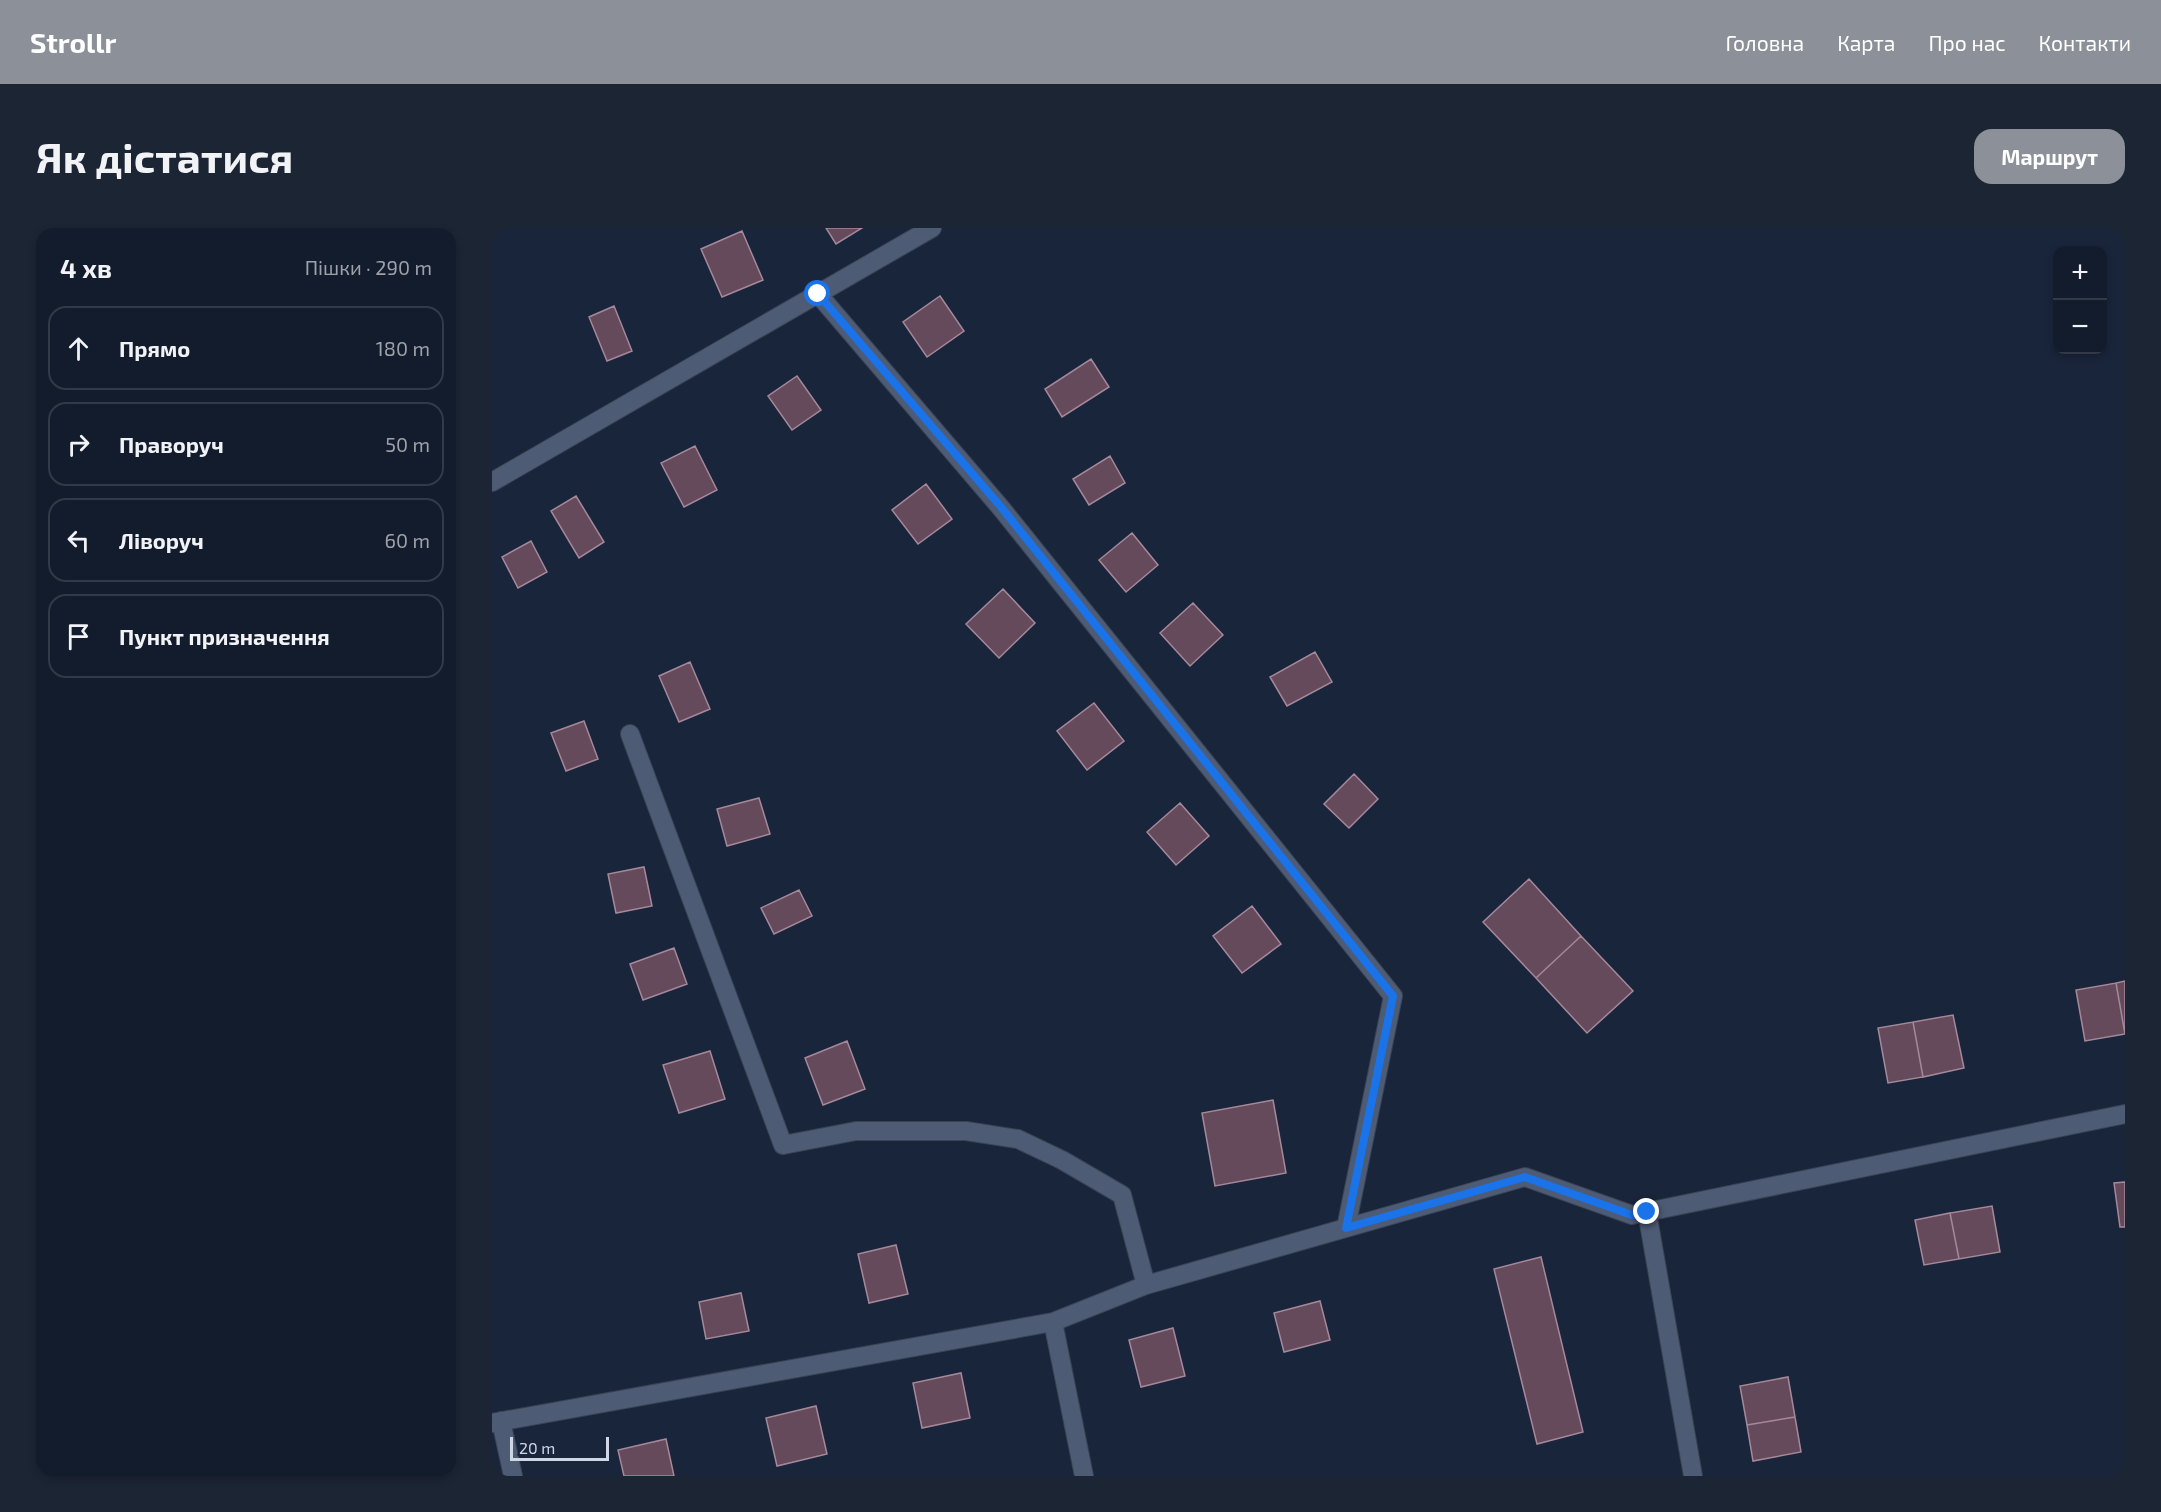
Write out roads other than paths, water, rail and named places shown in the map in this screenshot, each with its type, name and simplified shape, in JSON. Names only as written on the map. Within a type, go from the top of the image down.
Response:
[{"type":"street","points":[[492,482],[932,228]]},
{"type":"street","points":[[818,294],[1001,507],[1393,996],[1346,1228]]},
{"type":"street","points":[[630,734],[783,1145],[856,1131],[966,1131],[1018,1139],[1062,1160],[1122,1195],[1146,1285]]},
{"type":"street","points":[[513,1476],[496,1422],[1053,1322],[1146,1285],[1525,1177],[1632,1215],[2125,1114]]},
{"type":"street","points":[[1647,1212],[1694,1476]]},
{"type":"street","points":[[1053,1322],[1084,1476]]}]
